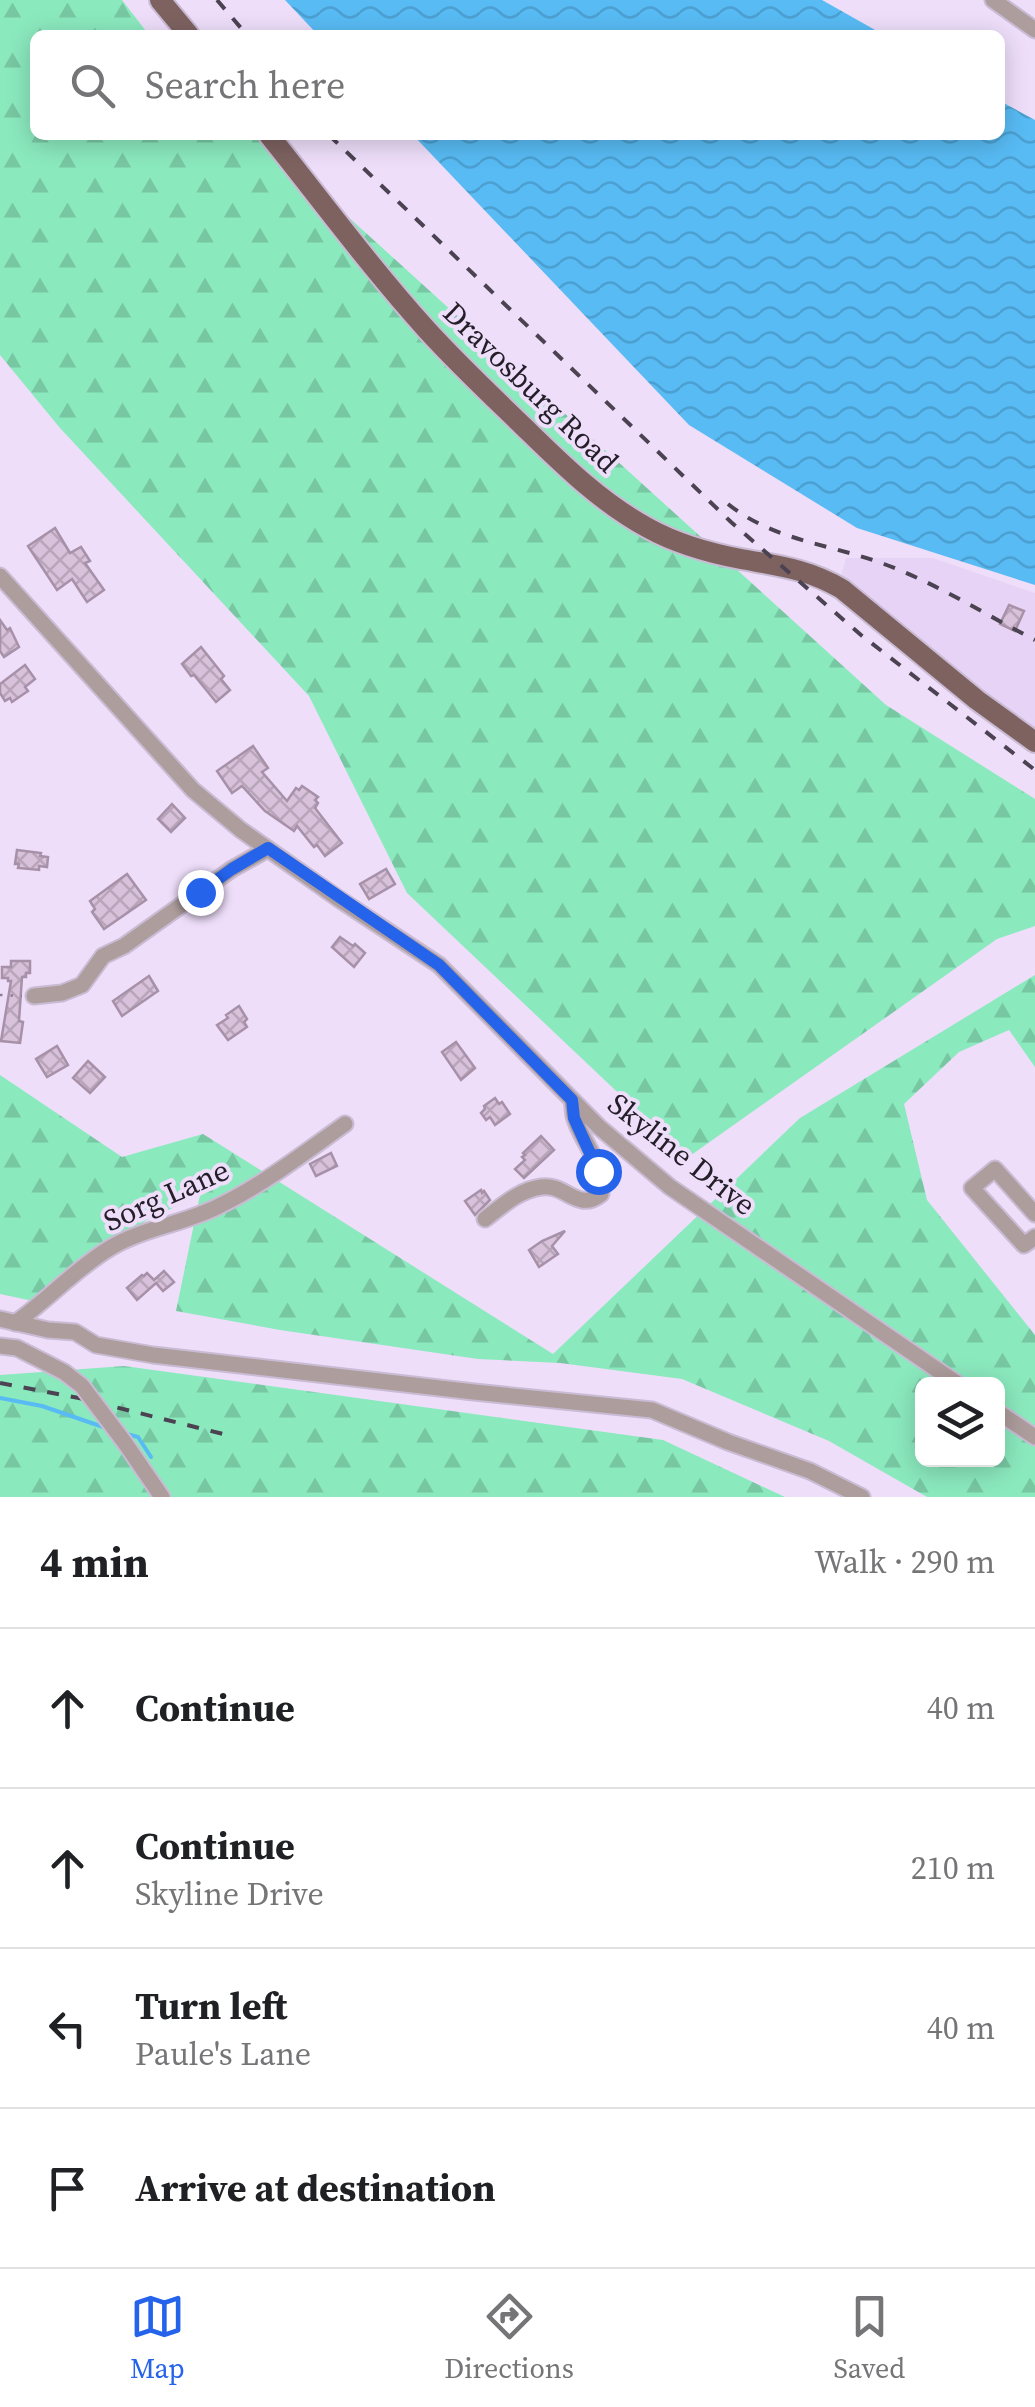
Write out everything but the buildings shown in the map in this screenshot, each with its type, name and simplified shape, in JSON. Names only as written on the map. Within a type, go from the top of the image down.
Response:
[{"type":"main road","points":[[161,0],[184,30]]},
{"type":"main road","name":"Dravosburg Road","points":[[272,140],[428,330],[478,383],[599,495],[629,517],[680,543],[822,577],[1035,742]]},
{"type":"street","points":[[993,0],[1035,29]]},
{"type":"street","name":"Skyline Drive","points":[[0,576],[193,790],[241,830],[439,965],[599,1126],[670,1187],[948,1377]]},
{"type":"street","points":[[34,996],[82,986],[103,956],[124,946],[268,848]]},
{"type":"street","points":[[485,1219],[521,1192],[539,1187],[553,1186],[582,1202],[601,1194],[598,1171],[574,1118],[572,1100]]},
{"type":"street","name":"Sorg Lane","points":[[7,1321],[42,1304],[108,1249],[135,1235],[216,1208],[282,1169],[345,1124]]},
{"type":"street","points":[[1035,1214],[994,1169],[972,1188],[1024,1245],[1035,1237]]},
{"type":"street","points":[[7,1321],[75,1332],[96,1345],[152,1354],[652,1410],[810,1470],[862,1497]]},
{"type":"street","points":[[0,1346],[16,1348],[64,1372],[82,1386],[162,1497]]},
{"type":"street","points":[[1005,1417],[1035,1437]]},
{"type":"path","points":[[0,995],[34,996]]},
{"type":"shaded area","points":[[846,558],[933,558],[1035,593],[1035,734],[841,577]]},
{"type":"green space","points":[[0,0],[122,0],[145,30],[30,30],[30,140],[264,140],[886,705],[1035,799],[1035,926],[997,939],[687,1158],[407,893],[309,696],[60,428],[0,355]]},
{"type":"green space","points":[[1035,975],[1035,1067],[1009,1030],[959,1052],[904,1104],[927,1200],[1035,1335],[1035,1497],[927,1497],[829,1441],[682,1379],[560,1363],[478,1359],[176,1311],[200,1195],[147,1220],[33,1301],[0,1294],[0,1075],[122,1157],[203,1134],[553,1354],[800,1118]]},
{"type":"green space","points":[[124,1366],[663,1440],[785,1497],[0,1497],[0,1375]]},
{"type":"water","points":[[285,0],[822,0],[875,30],[313,30]]},
{"type":"water","points":[[1005,104],[1035,120],[1035,585],[857,528],[689,425],[418,140],[1005,140]]},
{"type":"waterway","points":[[0,1398],[42,1406],[109,1429]]},
{"type":"waterway","points":[[123,1433],[138,1437],[151,1457]]},
{"type":"railway","points":[[217,0],[243,30]]},
{"type":"railway","points":[[334,140],[731,522],[861,635],[1035,770]]},
{"type":"railway","points":[[728,504],[784,534],[903,572],[1035,640]]},
{"type":"railway","points":[[0,1383],[79,1398],[227,1435]]},
{"type":"route","points":[[200,892],[268,848],[439,965],[572,1100],[574,1118],[598,1171]]}]
